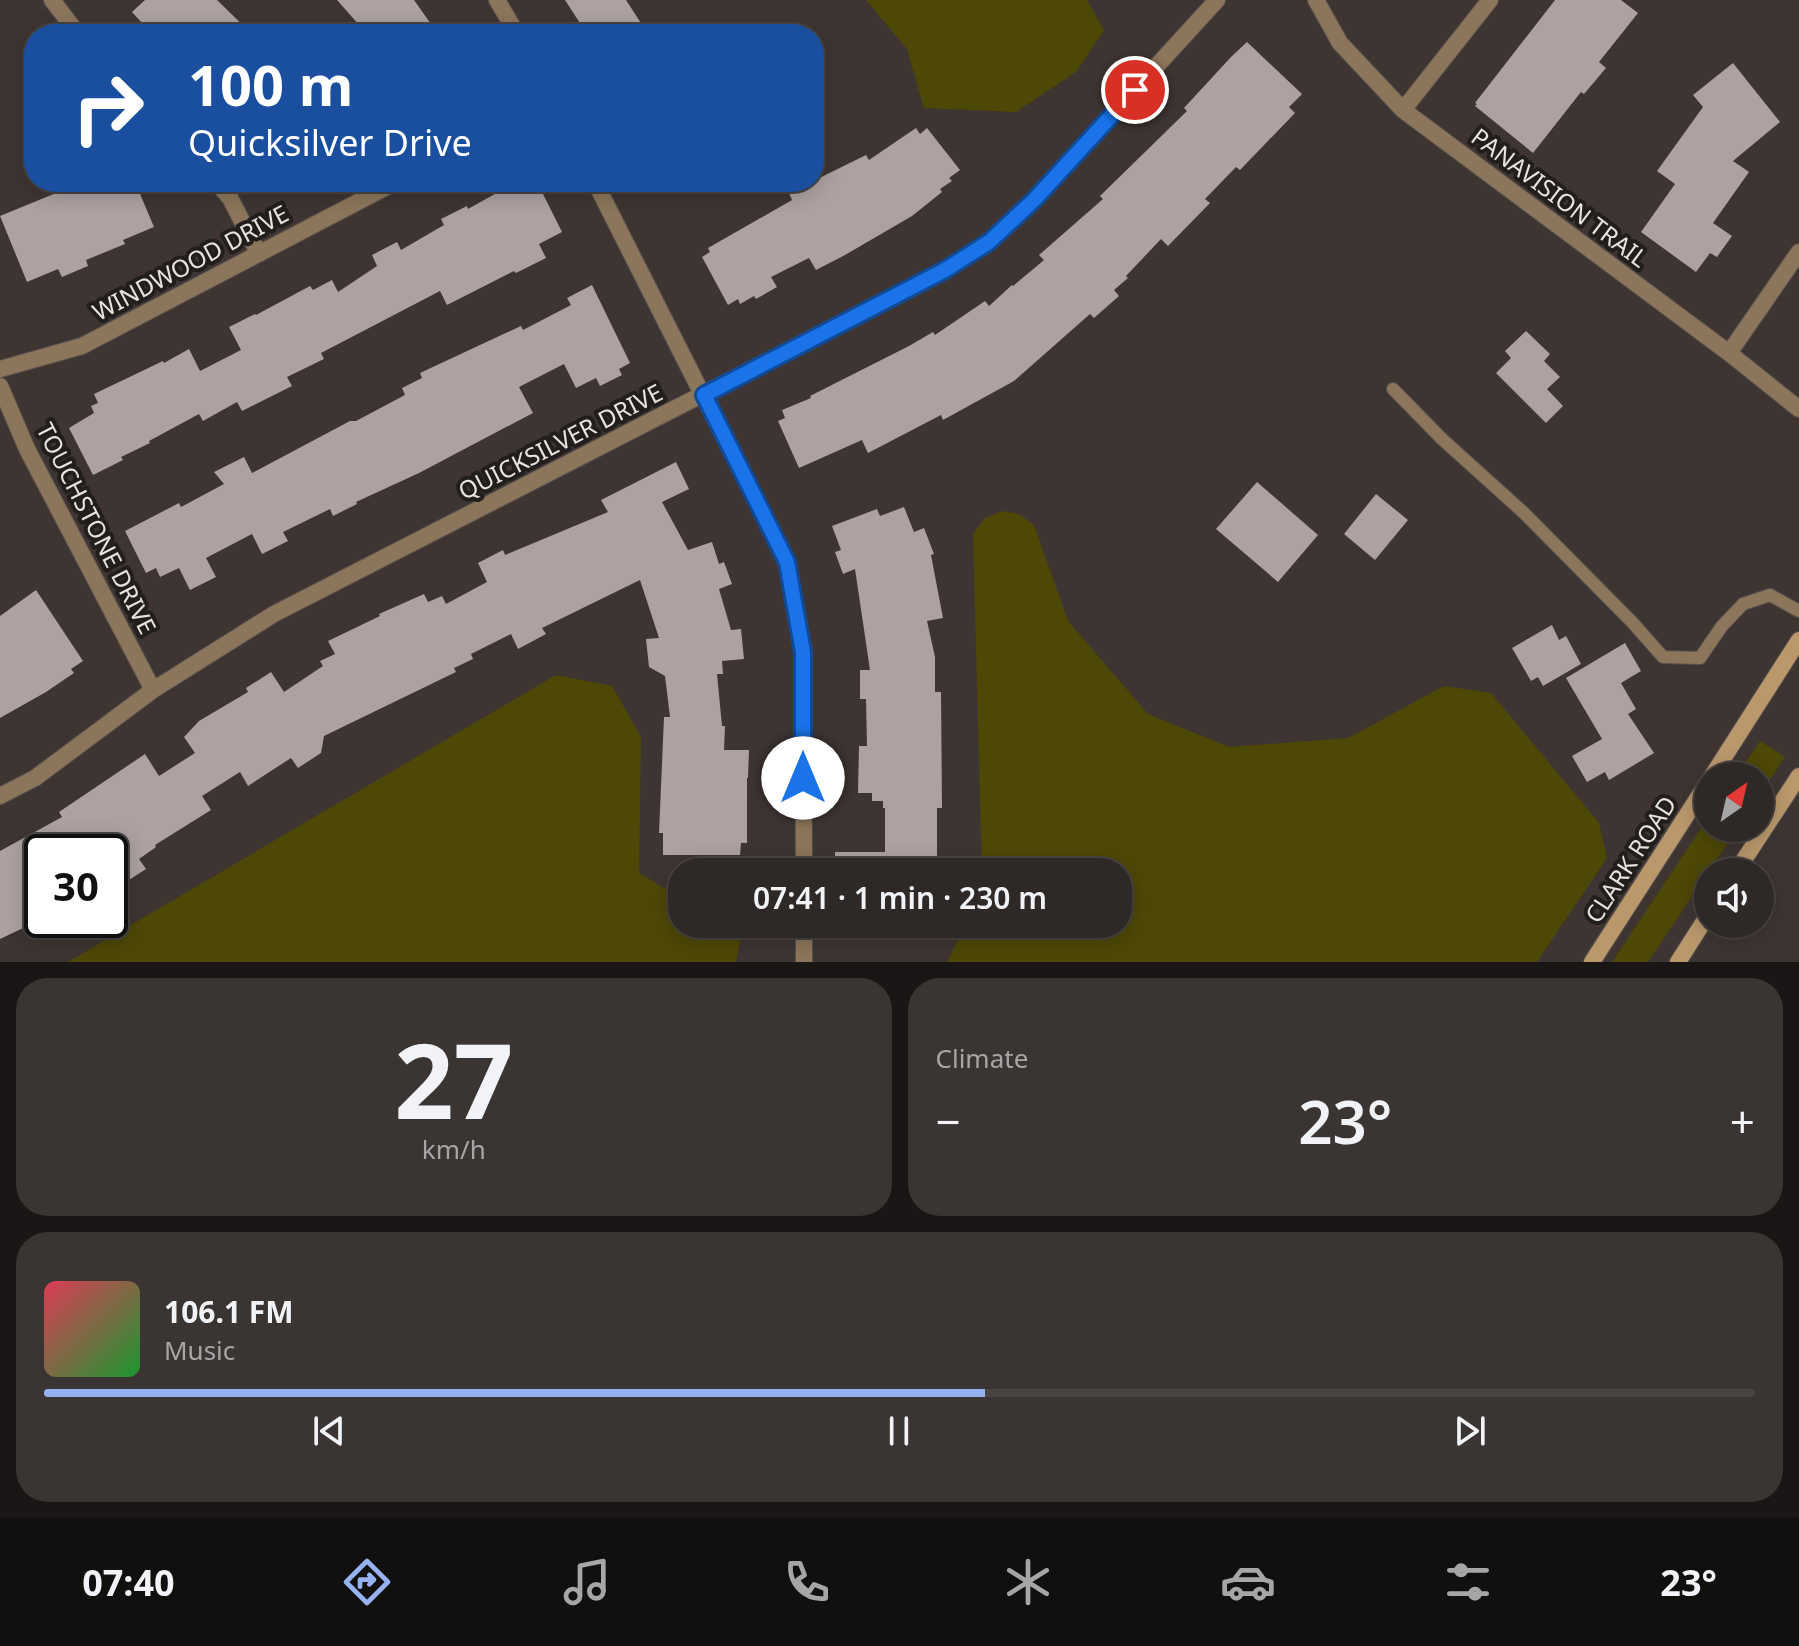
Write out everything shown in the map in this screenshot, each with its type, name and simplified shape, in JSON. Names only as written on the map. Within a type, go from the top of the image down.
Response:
[{"type":"main road","points":[[1721,762],[1799,640]]},
{"type":"main road","points":[[1745,858],[1799,776]]},
{"type":"main road","name":"CLARK ROAD","points":[[1592,962],[1694,804]]},
{"type":"main road","points":[[1678,962],[1694,937]]},
{"type":"street","points":[[52,0],[70,24]]},
{"type":"street","points":[[497,0],[511,24]]},
{"type":"street","name":"QUICKSILVER DRIVE","points":[[0,796],[35,778],[153,690],[274,614],[945,270],[989,242],[1034,200],[1217,0]]},
{"type":"street","name":"PANAVISION TRAIL","points":[[1316,0],[1340,43],[1403,110],[1729,353],[1799,409]]},
{"type":"street","points":[[1403,110],[1490,0]]},
{"type":"street","points":[[225,192],[259,254]]},
{"type":"street","name":"WINDWOOD DRIVE","points":[[0,369],[82,346],[377,192]]},
{"type":"street","points":[[600,192],[787,562],[803,652],[804,858]]},
{"type":"street","points":[[1729,353],[1799,252]]},
{"type":"street","name":"TOUCHSTONE DRIVE","points":[[0,386],[27,449],[153,690]]},
{"type":"street","points":[[804,938],[804,962]]},
{"type":"lane","points":[[1393,389],[1442,439],[1523,512],[1663,657],[1700,658],[1722,626],[1743,604],[1770,595],[1799,611]]},
{"type":"shaded area","points":[[866,0],[1087,0],[1104,30],[1076,72],[1016,112],[924,108],[907,49]]},
{"type":"shaded area","points":[[1002,511],[1019,514],[1034,525],[1068,621],[1148,714],[1229,747],[1348,738],[1444,686],[1491,693],[1599,823],[1607,858],[1537,962],[947,962],[959,938],[1132,938],[1132,858],[982,858],[973,534],[985,518]]},
{"type":"shaded area","points":[[556,675],[612,686],[641,737],[639,873],[668,891],[668,938],[740,938],[736,962],[68,962],[109,938],[128,938],[128,927]]},
{"type":"shaded area","points":[[1760,741],[1785,757],[1774,774],[1774,762],[1746,762]]},
{"type":"shaded area","points":[[1694,839],[1694,842],[1729,842],[1718,858],[1694,858],[1694,894],[1648,962],[1612,962]]},
{"type":"building","points":[[145,0],[217,0],[242,24],[143,24],[132,12]]},
{"type":"building","points":[[337,0],[414,0],[431,24],[358,24]]},
{"type":"building","points":[[565,0],[626,0],[642,24],[581,24]]},
{"type":"building","points":[[1555,0],[1621,0],[1638,13],[1599,62],[1606,68],[1584,94],[1581,92],[1533,153],[1475,103]]},
{"type":"building","points":[[1247,42],[1302,94],[1289,107],[1295,113],[1240,170],[1236,167],[1205,199],[1210,203],[1168,246],[1161,239],[1114,290],[1119,296],[1094,318],[1090,314],[1014,381],[943,420],[941,415],[868,453],[862,440],[799,468],[778,421],[785,418],[782,410],[811,398],[933,332],[935,335],[985,301],[989,306],[1044,260],[1039,255],[1103,199],[1100,196],[1187,111],[1184,108]]},
{"type":"building","points":[[1733,63],[1780,122],[1733,161],[1749,172],[1713,223],[1732,236],[1717,257],[1710,253],[1696,272],[1641,232],[1675,184],[1657,171],[1703,107],[1693,95]]},
{"type":"building","points":[[916,128],[920,134],[927,128],[960,170],[949,178],[952,181],[940,189],[942,192],[912,216],[845,255],[816,270],[809,258],[771,277],[777,287],[756,299],[754,296],[740,304],[738,299],[728,305],[702,257],[710,252],[708,248],[792,200],[789,193],[824,192],[824,176],[866,155],[869,160]]},
{"type":"building","points":[[59,192],[139,192],[154,227],[123,240],[125,244],[86,260],[88,266],[62,277],[58,269],[27,282],[0,216]]},
{"type":"building","points":[[498,192],[542,192],[562,232],[539,244],[546,258],[447,305],[440,291],[321,353],[324,359],[287,377],[292,386],[242,411],[237,402],[203,421],[199,414],[93,475],[69,428],[94,413],[91,406],[98,403],[94,394],[189,349],[200,371],[241,350],[229,327],[310,286],[313,290],[332,280],[338,292],[377,266],[372,255],[397,242],[401,250],[444,225],[441,219],[467,206],[468,209]]},
{"type":"building","points":[[592,285],[630,363],[619,369],[622,375],[600,386],[596,378],[576,388],[564,364],[519,387],[533,413],[333,516],[330,509],[283,532],[288,541],[262,554],[252,534],[206,558],[216,577],[190,590],[179,568],[160,577],[156,568],[146,573],[125,531],[224,484],[214,472],[244,457],[252,473],[405,395],[402,388],[422,378],[420,373],[521,326],[523,330],[571,305],[567,298]]},
{"type":"building","points":[[1526,331],[1550,354],[1544,361],[1560,377],[1547,389],[1563,406],[1546,423],[1496,373],[1511,358],[1505,351]]},
{"type":"building","points":[[676,462],[689,489],[662,502],[688,550],[712,542],[719,564],[724,562],[732,584],[719,589],[731,630],[741,629],[744,659],[722,661],[723,674],[717,674],[722,726],[725,726],[724,750],[749,750],[747,843],[741,843],[740,855],[663,855],[663,833],[659,833],[664,717],[670,717],[665,676],[649,667],[646,639],[659,638],[640,580],[542,628],[546,634],[518,649],[511,634],[471,654],[473,659],[454,668],[456,672],[324,736],[321,753],[298,768],[291,758],[248,786],[240,772],[202,796],[211,810],[155,845],[139,859],[146,869],[129,880],[128,834],[31,834],[62,817],[59,812],[145,754],[159,776],[195,753],[184,737],[199,721],[248,692],[246,688],[271,672],[284,692],[323,666],[320,661],[335,654],[328,641],[424,594],[428,602],[442,596],[446,604],[487,582],[478,563],[503,550],[505,555],[608,512],[601,500]]},
{"type":"building","points":[[1257,482],[1318,535],[1278,582],[1216,529]]},
{"type":"building","points":[[1376,494],[1408,520],[1375,560],[1344,534]]},
{"type":"building","points":[[904,507],[914,532],[924,528],[934,554],[931,555],[943,618],[927,621],[935,657],[935,692],[941,692],[942,808],[937,808],[937,858],[835,858],[835,852],[885,852],[883,801],[872,801],[872,793],[858,793],[859,746],[867,746],[866,699],[860,699],[860,670],[870,670],[855,569],[843,574],[835,552],[841,550],[832,526],[877,509],[880,516]]},
{"type":"building","points":[[36,590],[83,661],[71,669],[74,673],[0,718],[0,616]]},
{"type":"building","points":[[1552,625],[1559,640],[1566,636],[1581,664],[1543,686],[1538,677],[1531,681],[1512,648]]},
{"type":"building","points":[[1625,643],[1641,671],[1621,683],[1636,709],[1628,714],[1654,753],[1609,780],[1605,772],[1587,782],[1572,756],[1602,739],[1566,678]]},
{"type":"building","points":[[24,838],[24,928],[0,939],[0,851]]},
{"type":"route","points":[[803,778],[803,652],[787,562],[704,395],[945,270],[989,242],[1034,200],[1135,90]]}]
